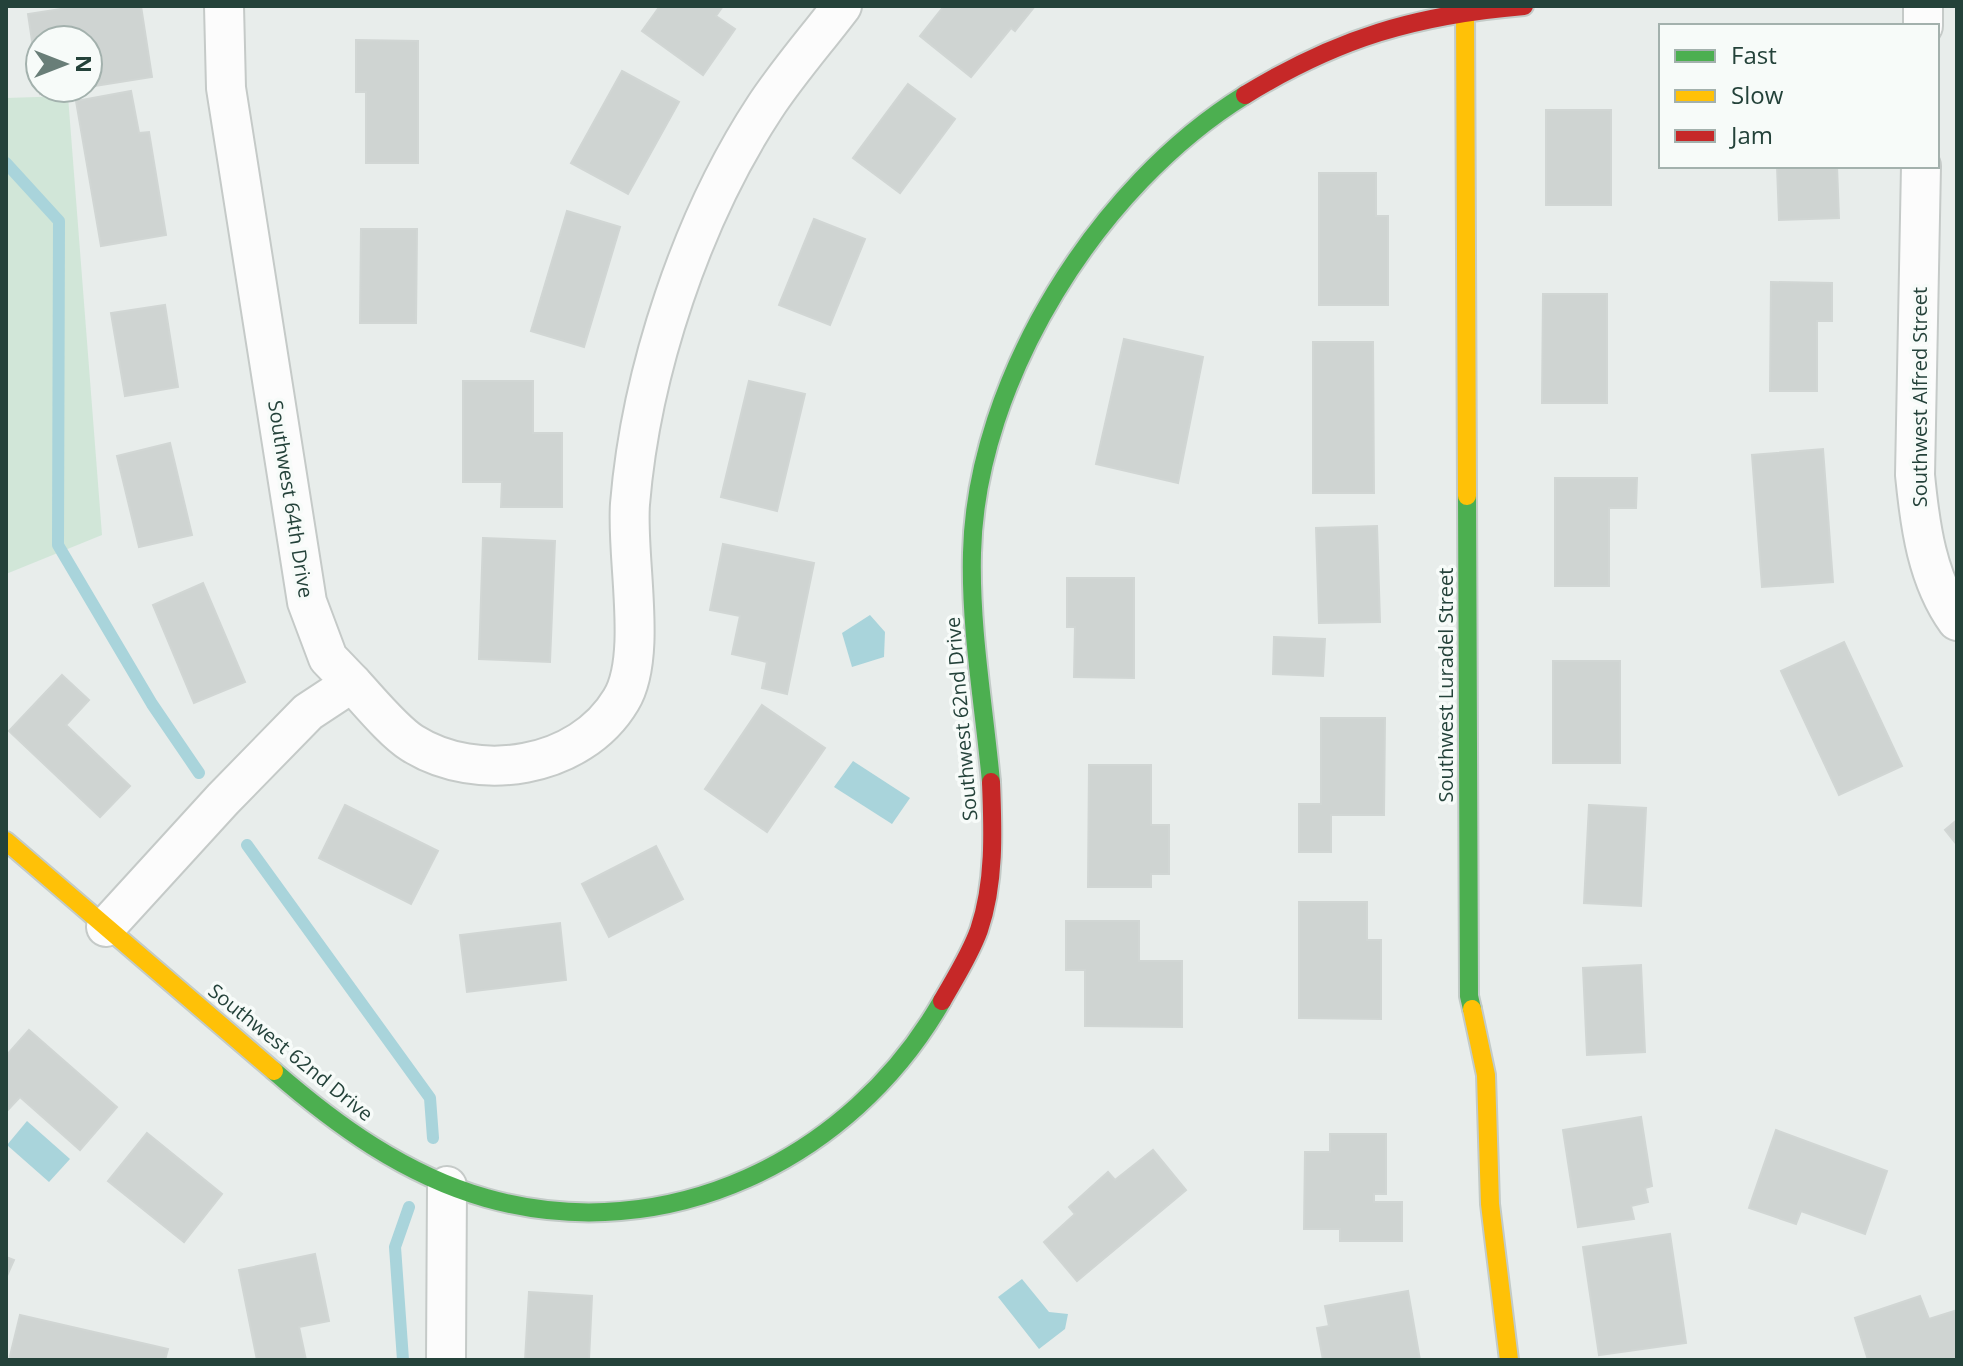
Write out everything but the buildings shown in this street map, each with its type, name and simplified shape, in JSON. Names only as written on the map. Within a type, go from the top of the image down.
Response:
[{"type":"street","name":"Southwest 64th Drive","points":[[224,6],[226,88],[307,602],[328,658],[411,742],[453,761],[479,766],[514,765],[540,759],[578,743],[604,723],[622,699],[636,652],[629,552],[630,503],[654,367],[681,277],[741,147],[766,106],[842,6]]},
{"type":"street","name":"Southwest 62nd Drive","points":[[6,841],[320,1110],[387,1155],[447,1186],[493,1202],[559,1211],[627,1211],[689,1201],[755,1175],[813,1144],[844,1124],[887,1082],[932,1020],[981,926],[992,855],[993,818],[987,728],[975,636],[972,545],[980,492],[998,417],[1024,352],[1094,234],[1154,168],[1216,116],[1266,83],[1331,50],[1414,21],[1465,9],[1524,6]]},
{"type":"street","name":"Southwest Luradel Street","points":[[1465,9],[1469,996],[1486,1075],[1490,1204],[1509,1360]]},
{"type":"street","name":"Southwest Alfred Street","points":[[1921,168],[1915,475],[1919,525],[1932,573],[1957,621]]},
{"type":"street","points":[[106,927],[308,712],[352,683]]},
{"type":"street","points":[[446,1360],[447,1186]]},
{"type":"green space","points":[[24,97],[24,104],[69,104],[102,535],[6,574],[6,98]]},
{"type":"water","points":[[870,615],[885,632],[884,657],[852,667],[842,633]]},
{"type":"water","points":[[853,761],[910,798],[892,824],[834,787]]},
{"type":"water","points":[[27,1121],[70,1159],[49,1182],[7,1145]]},
{"type":"water","points":[[1022,1279],[1049,1312],[1068,1314],[1065,1329],[1039,1349],[998,1297]]},
{"type":"waterway","points":[[6,163],[59,221],[58,545],[152,704],[199,773]]},
{"type":"waterway","points":[[247,845],[430,1098],[433,1138]]},
{"type":"waterway","points":[[403,1360],[395,1247],[409,1207]]},
{"type":"traffic: fast","points":[[991,782],[975,639],[972,553],[979,487],[996,421],[1022,355],[1055,292],[1096,234],[1141,180],[1192,133],[1245,95]]},
{"type":"traffic: fast","points":[[1467,496],[1469,996],[1472,1009]]},
{"type":"traffic: fast","points":[[274,1071],[373,1146],[456,1188],[486,1198],[554,1211],[620,1211],[685,1200],[747,1178],[805,1147],[858,1106],[904,1057],[942,1001]]},
{"type":"traffic: slow","points":[[1465,6],[1467,496]]},
{"type":"traffic: slow","points":[[6,841],[274,1071]]},
{"type":"traffic: slow","points":[[1472,1009],[1486,1075],[1490,1204],[1509,1360]]},
{"type":"traffic: jam","points":[[1245,95],[1313,58],[1379,32],[1448,16],[1524,6]]},
{"type":"traffic: jam","points":[[942,1001],[971,948],[984,912],[992,857],[991,782]]}]
